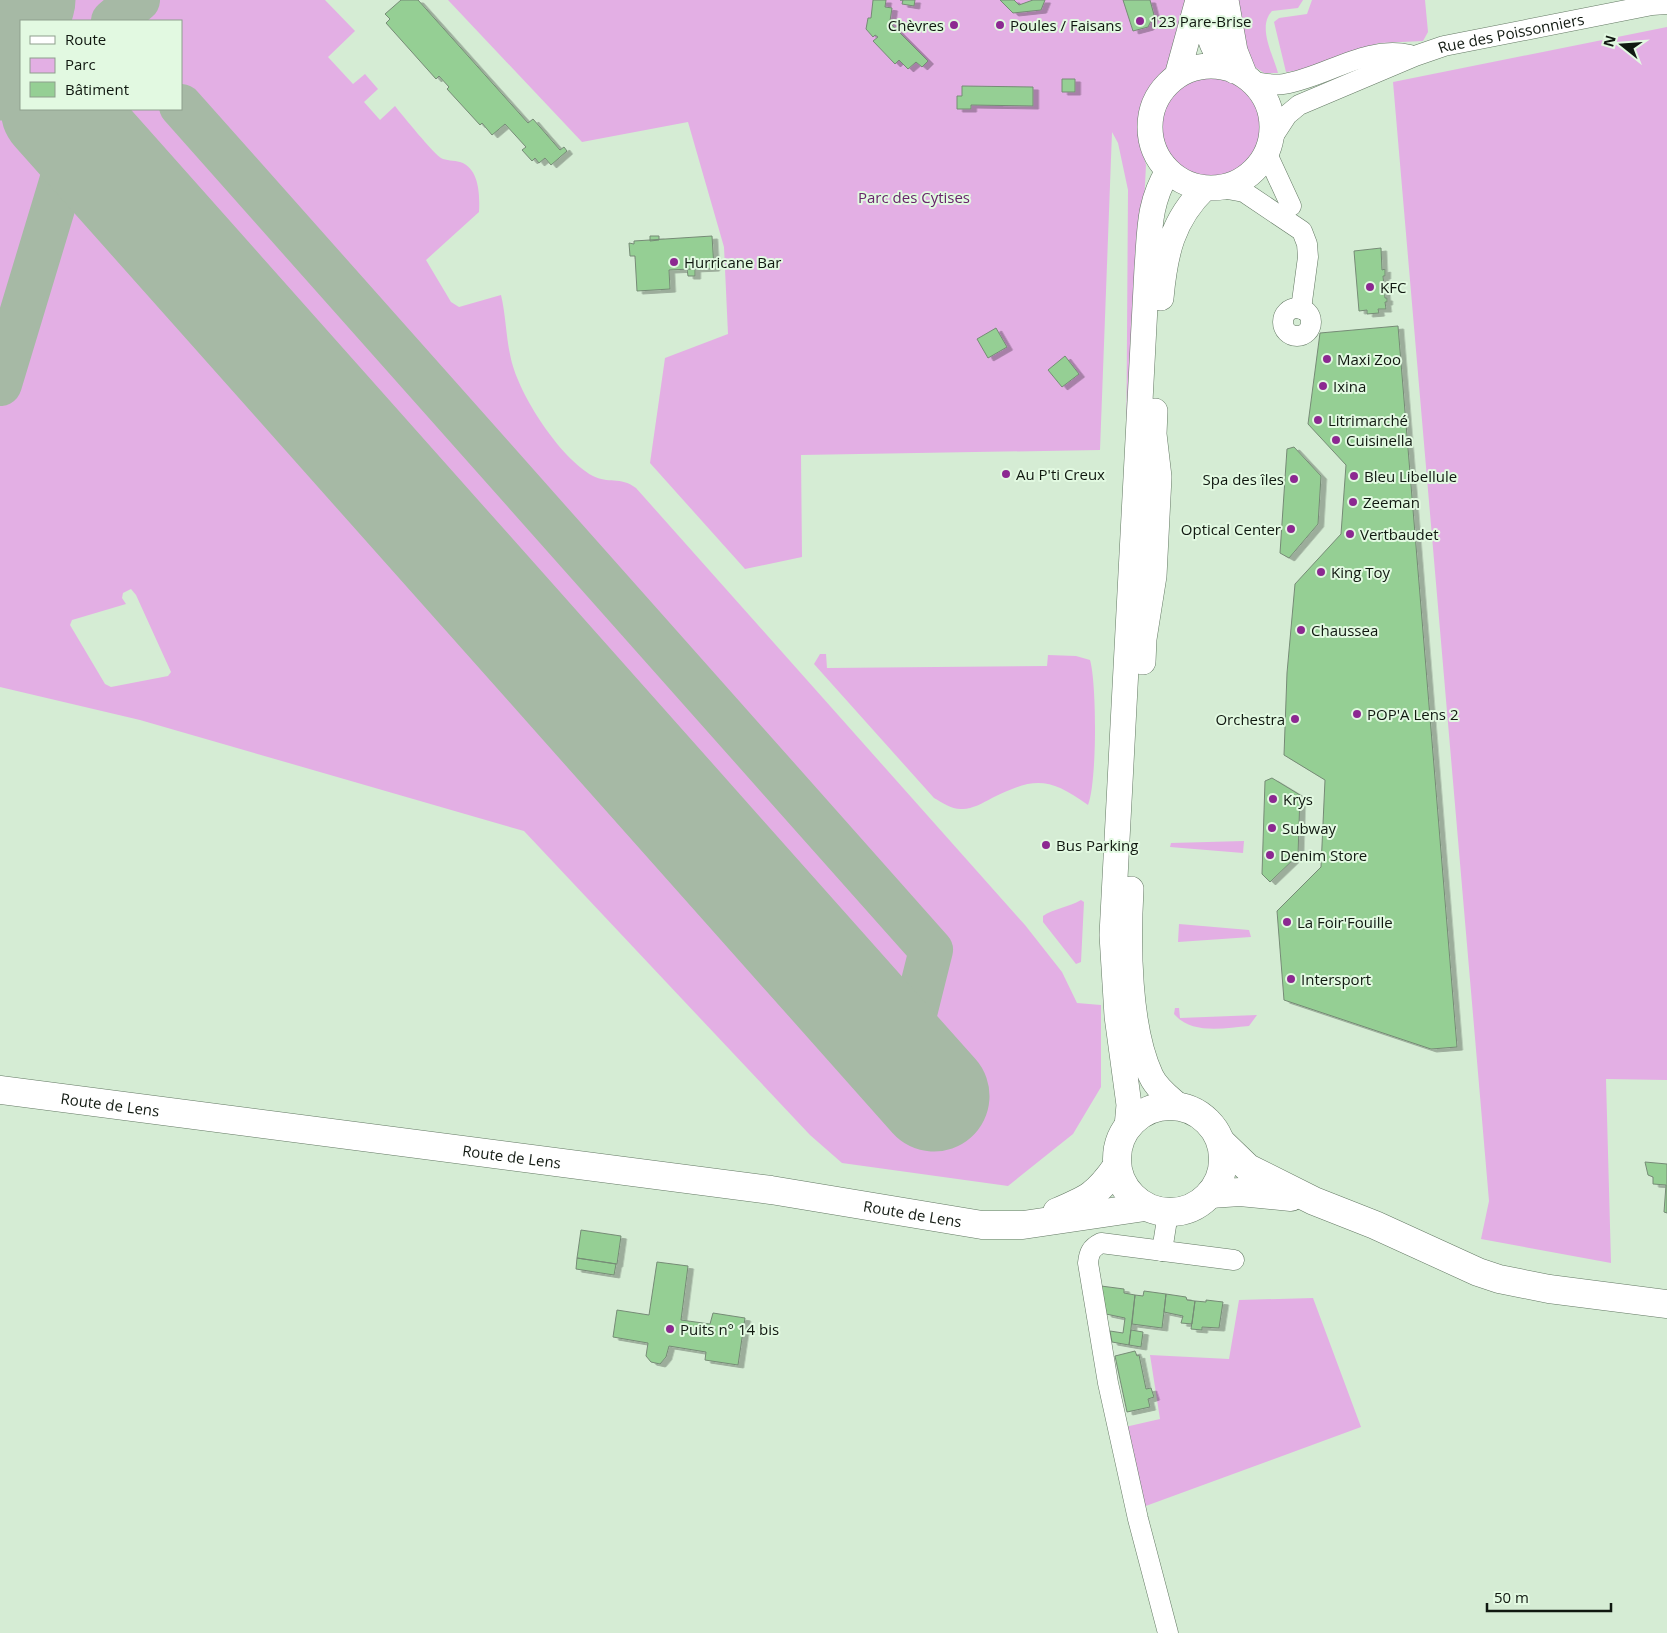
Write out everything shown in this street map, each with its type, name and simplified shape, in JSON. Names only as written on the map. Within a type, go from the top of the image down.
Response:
[{"type":"main road","name":"Route de Lens","points":[[0,1090],[771,1190],[982,1225],[1023,1225],[1157,1210]]},
{"type":"main road","points":[[1220,1142],[1223,1156],[1218,1182],[1210,1194],[1191,1208],[1157,1210],[1132,1197],[1122,1183],[1117,1166],[1117,1152],[1120,1139],[1127,1127],[1148,1110],[1166,1106],[1180,1106],[1194,1111],[1206,1119],[1220,1142],[1248,1168],[1314,1201],[1499,1279],[1549,1290],[1667,1304]]},
{"type":"main road","name":"Route de Lens","points":[[1023,1225],[1088,1199],[1107,1180],[1117,1166]]},
{"type":"main road","points":[[1210,1194],[1240,1192],[1279,1195],[1314,1201]]},
{"type":"street","points":[[1177,76],[1198,0]]},
{"type":"street","points":[[1180,1106],[1164,1094],[1152,1077],[1140,1039],[1130,954],[1130,906],[1144,639],[1154,576],[1159,478],[1154,434],[1163,271],[1168,244],[1181,218],[1214,188],[1249,176],[1269,146],[1272,121],[1268,103],[1244,76],[1221,60],[1213,49],[1208,32],[1206,0]]},
{"type":"street","points":[[1226,0],[1235,51],[1244,76]]},
{"type":"street","name":"Rue des Poissonniers","points":[[1269,146],[1286,115],[1299,105],[1415,56],[1454,44],[1652,5],[1667,4]]},
{"type":"street","name":"Rue des Poissonniers","points":[[1244,76],[1286,84],[1371,54],[1396,52],[1415,56]]},
{"type":"street","points":[[1244,76],[1214,66],[1194,68],[1177,76],[1163,89],[1158,97],[1150,124],[1152,142],[1158,158],[1168,171],[1180,180],[1214,188],[1244,192],[1302,231],[1307,244],[1308,258],[1301,309]]},
{"type":"street","points":[[1269,146],[1291,206]]},
{"type":"street","points":[[1127,1127],[1129,1105],[1117,1016],[1112,935],[1151,211],[1157,190],[1168,171]]},
{"type":"street","points":[[1157,1210],[1162,1251]]},
{"type":"street","points":[[1168,1633],[1138,1519],[1116,1421],[1088,1263],[1089,1254],[1094,1246],[1101,1243],[1234,1260]]},
{"type":"green space","points":[[0,0],[325,0],[355,31],[328,57],[353,84],[365,74],[378,89],[364,102],[380,120],[395,106],[437,155],[443,159],[458,161],[466,165],[475,176],[479,197],[479,212],[426,260],[451,302],[459,307],[501,295],[509,351],[515,374],[532,407],[555,441],[580,467],[593,476],[604,480],[625,482],[636,488],[1025,925],[1062,972],[1077,1003],[1101,1005],[1101,1087],[1073,1134],[1008,1186],[842,1163],[810,1135],[524,831],[140,720],[0,687]],"holes":[[[131,589],[136,595],[171,672],[168,676],[111,687],[105,684],[70,625],[72,620],[126,604],[122,598],[123,593]]]},
{"type":"green space","name":"Parc des Cytises","points":[[448,0],[1188,0],[1174,65],[1156,82],[1142,105],[1138,124],[1140,143],[1146,165],[1130,481],[1126,480],[1128,190],[1118,143],[1112,132],[1100,450],[801,455],[802,557],[745,569],[650,463],[665,358],[728,334],[724,247],[688,122],[582,142]]},
{"type":"green space","points":[[1230,0],[1303,0],[1298,8],[1272,11],[1268,17],[1266,33],[1278,73],[1264,73],[1252,65]]},
{"type":"green space","points":[[1312,0],[1425,0],[1428,32],[1423,41],[1379,43],[1301,70],[1286,72],[1274,22],[1279,18],[1307,14]]},
{"type":"green space","points":[[1667,27],[1667,1080],[1606,1079],[1611,1263],[1481,1239],[1489,1201],[1393,82]]},
{"type":"green space","points":[[1210,78],[1220,79],[1238,86],[1252,100],[1259,118],[1259,138],[1252,156],[1238,170],[1220,177],[1210,178],[1200,177],[1182,170],[1168,156],[1161,138],[1160,128],[1161,118],[1168,100],[1182,86],[1200,79]]},
{"type":"green space","points":[[820,654],[826,654],[827,668],[1047,666],[1048,655],[1076,656],[1090,660],[1094,690],[1095,733],[1093,776],[1088,805],[1062,789],[1041,783],[1019,786],[966,809],[959,809],[944,804],[934,798],[814,664]]},
{"type":"green space","points":[[1244,841],[1243,853],[1170,847],[1171,843]]},
{"type":"green space","points":[[1081,900],[1084,902],[1081,962],[1076,964],[1043,922],[1043,916]]},
{"type":"green space","points":[[1179,924],[1249,930],[1251,937],[1178,942]]},
{"type":"green space","points":[[1175,1008],[1179,1008],[1180,1018],[1257,1015],[1249,1026],[1209,1029],[1199,1028],[1181,1021],[1174,1014]]},
{"type":"green space","points":[[1313,1298],[1361,1427],[1143,1507],[1125,1427],[1160,1419],[1150,1355],[1229,1359],[1239,1300]]},
{"type":"building","points":[[401,0],[418,0],[528,123],[533,119],[560,150],[564,147],[567,151],[551,165],[545,158],[539,163],[535,158],[532,161],[522,150],[526,147],[505,124],[492,135],[482,123],[480,125],[447,89],[449,87],[439,76],[436,79],[386,23],[390,19],[385,14]]},
{"type":"building","points":[[873,0],[886,0],[885,7],[892,8],[890,21],[892,25],[928,61],[922,67],[916,62],[908,69],[899,60],[895,64],[873,41],[878,37],[875,35],[873,37],[866,29],[868,18],[871,18]]},
{"type":"building","points":[[903,0],[915,0],[914,6],[902,4]]},
{"type":"building","points":[[1000,0],[1014,0],[1019,5],[1033,0],[1045,0],[1041,10],[1013,13]]},
{"type":"building","name":"123 Pare-Brise","points":[[1123,0],[1150,0],[1154,15],[1148,27],[1133,31]]},
{"type":"building","points":[[1062,79],[1075,79],[1075,92],[1062,92]]},
{"type":"building","points":[[962,86],[1033,87],[1033,106],[971,105],[971,109],[957,109],[957,96],[962,96]]},
{"type":"building","points":[[650,236],[659,236],[659,240],[650,241]]},
{"type":"building","name":"Hurricane Bar","points":[[712,236],[714,268],[669,270],[670,289],[637,291],[635,256],[630,256],[629,243],[634,244],[634,241]]},
{"type":"building","name":"KFC","points":[[1381,248],[1382,270],[1385,269],[1385,276],[1383,276],[1385,298],[1387,298],[1387,302],[1385,302],[1386,309],[1378,309],[1379,313],[1367,314],[1367,310],[1359,311],[1354,251]]},
{"type":"building","points":[[687,269],[695,269],[695,276],[688,276]]},
{"type":"building","name":"POP'A Lens 2","points":[[1398,326],[1457,1047],[1431,1049],[1284,1000],[1277,911],[1321,867],[1325,780],[1284,755],[1287,673],[1295,584],[1341,534],[1346,465],[1308,424],[1320,333]]},
{"type":"building","points":[[996,328],[1007,347],[988,358],[977,339]]},
{"type":"building","points":[[1065,356],[1079,374],[1062,387],[1048,370]]},
{"type":"building","points":[[1294,447],[1321,476],[1318,524],[1289,558],[1280,553],[1287,449]]},
{"type":"building","points":[[1272,778],[1300,795],[1298,855],[1270,882],[1262,874],[1265,781]]},
{"type":"building","points":[[1645,1162],[1667,1164],[1667,1213],[1664,1212],[1666,1185],[1653,1184],[1653,1177],[1648,1175]]},
{"type":"building","points":[[581,1230],[621,1236],[617,1264],[577,1258]]},
{"type":"building","points":[[577,1258],[616,1264],[614,1275],[576,1269]]},
{"type":"building","points":[[657,1262],[688,1266],[681,1320],[710,1324],[713,1313],[745,1318],[738,1365],[705,1360],[706,1352],[669,1346],[666,1357],[660,1364],[651,1362],[646,1356],[648,1343],[613,1337],[617,1310],[649,1315]]},
{"type":"building","points":[[1101,1286],[1124,1289],[1124,1293],[1135,1295],[1129,1345],[1112,1342],[1110,1331],[1123,1333],[1125,1318],[1106,1314]]},
{"type":"building","points":[[1144,1291],[1166,1294],[1162,1328],[1132,1324],[1135,1295],[1143,1296]]},
{"type":"building","points":[[1166,1294],[1186,1297],[1187,1300],[1195,1301],[1192,1324],[1181,1323],[1183,1316],[1164,1312]]},
{"type":"building","points":[[1206,1300],[1223,1302],[1219,1328],[1202,1327],[1202,1330],[1191,1329],[1195,1301],[1206,1302]]},
{"type":"building","points":[[1131,1330],[1143,1332],[1141,1347],[1129,1345]]},
{"type":"building","points":[[1135,1351],[1137,1356],[1139,1355],[1146,1389],[1151,1388],[1154,1397],[1148,1399],[1150,1407],[1127,1412],[1115,1356]]},
{"type":"taxiway","points":[[114,20],[138,0]]},
{"type":"taxiway","points":[[182,107],[931,950],[903,1062]]},
{"type":"taxiway","points":[[0,384],[83,110]]},
{"type":"runway","points":[[0,65],[20,0]]},
{"type":"runway","points":[[57,110],[934,1096]]},
{"type":"place","name":"123 Pare-Brise","points":[[1140,21]]},
{"type":"place","name":"Chèvres","points":[[954,25]]},
{"type":"place","name":"Poules / Faisans","points":[[1000,25]]},
{"type":"place","name":"Hurricane Bar","points":[[674,262]]},
{"type":"place","name":"KFC","points":[[1370,287]]},
{"type":"place","name":"Maxi Zoo","points":[[1327,359]]},
{"type":"place","name":"Ixina","points":[[1323,386]]},
{"type":"place","name":"Litrimarché","points":[[1318,420]]},
{"type":"place","name":"Cuisinella","points":[[1336,440]]},
{"type":"place","name":"Au P'ti Creux","points":[[1006,474]]},
{"type":"place","name":"Bleu Libellule","points":[[1354,476]]},
{"type":"place","name":"Spa des îles","points":[[1294,479]]},
{"type":"place","name":"Zeeman","points":[[1353,502]]},
{"type":"place","name":"Optical Center","points":[[1291,529]]},
{"type":"place","name":"Vertbaudet","points":[[1350,534]]},
{"type":"place","name":"King Toy","points":[[1321,572]]},
{"type":"place","name":"Chaussea","points":[[1301,630]]},
{"type":"place","name":"POP'A Lens 2","points":[[1357,714]]},
{"type":"place","name":"Orchestra","points":[[1295,719]]},
{"type":"place","name":"Krys","points":[[1273,799]]},
{"type":"place","name":"Subway","points":[[1272,828]]},
{"type":"place","name":"Bus Parking","points":[[1046,845]]},
{"type":"place","name":"Denim Store","points":[[1270,855]]},
{"type":"place","name":"La Foir'Fouille","points":[[1287,922]]},
{"type":"place","name":"Intersport","points":[[1291,979]]},
{"type":"place","name":"Puits n° 14 bis","points":[[670,1329]]}]
